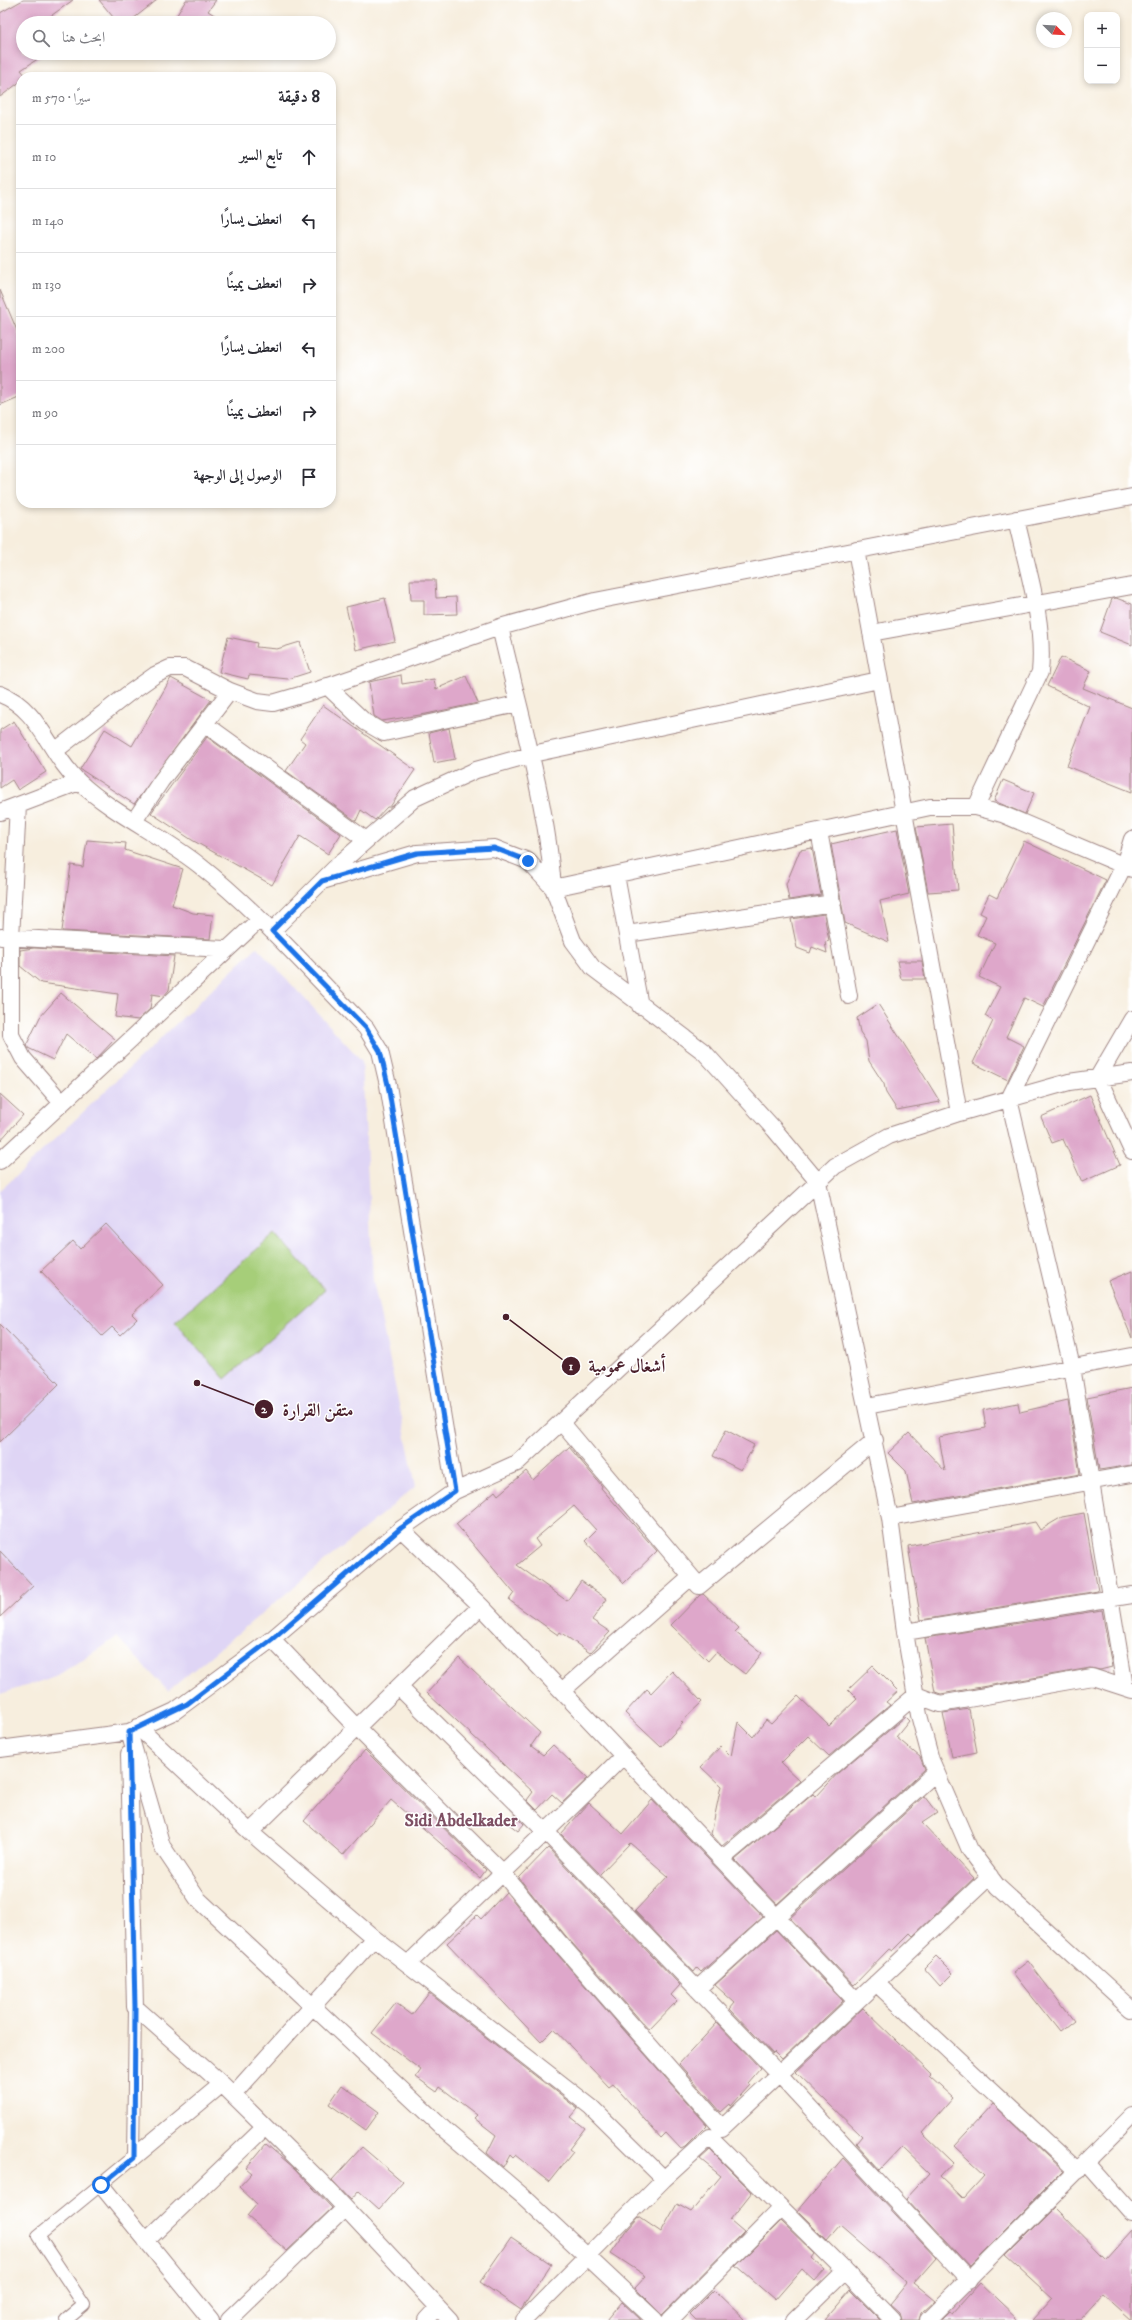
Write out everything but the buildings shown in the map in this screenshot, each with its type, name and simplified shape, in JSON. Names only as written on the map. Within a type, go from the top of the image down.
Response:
[{"type":"street","points":[[55,751],[134,690],[155,675],[170,668],[185,668],[230,691],[257,701],[273,702],[327,686],[500,626],[595,601],[1132,497]]},
{"type":"street","points":[[976,808],[1040,672],[1042,655],[1035,603],[1016,519]]},
{"type":"street","points":[[856,550],[905,813],[958,1113]]},
{"type":"street","points":[[871,633],[1132,586]]},
{"type":"street","points":[[500,626],[550,854],[553,888],[573,941],[593,968],[640,1006],[704,1052],[774,1129],[818,1182],[875,1440],[890,1518],[905,1632],[916,1695],[931,1760],[970,1850],[997,1886],[1132,2009]]},
{"type":"street","points":[[272,931],[366,840],[415,798],[476,770],[529,755],[879,680]]},
{"type":"street","points":[[327,686],[365,722],[384,733],[517,704]]},
{"type":"street","points":[[134,821],[161,781],[230,691]]},
{"type":"street","points":[[0,694],[14,699],[28,712],[79,782],[198,864],[230,890],[366,1028],[380,1051],[388,1085],[455,1491]]},
{"type":"street","points":[[205,724],[366,840]]},
{"type":"street","points":[[0,812],[79,782]]},
{"type":"street","points":[[18,805],[5,937],[5,1036],[22,1058],[62,1103]]},
{"type":"street","points":[[553,888],[930,807],[976,808],[1002,814],[1128,867]]},
{"type":"street","points":[[819,831],[849,996]]},
{"type":"street","points":[[916,1695],[940,1704],[1092,1677],[1129,1688],[1111,1600],[1072,1367],[1009,1099],[1128,867],[1132,839]]},
{"type":"street","points":[[322,881],[417,853],[494,848],[528,861],[553,888]]},
{"type":"street","points":[[616,875],[640,1006]]},
{"type":"street","points":[[627,934],[833,903]]},
{"type":"street","points":[[0,1161],[225,949],[259,920]]},
{"type":"street","points":[[5,937],[225,949]]},
{"type":"street","points":[[1098,1077],[1132,1019]]},
{"type":"street","points":[[0,1749],[133,1730],[187,1704],[272,1639],[401,1528],[455,1491],[517,1463],[562,1423],[835,1166],[889,1136],[958,1113],[1069,1082],[1132,1073]]},
{"type":"street","points":[[1098,1077],[1132,1151]]},
{"type":"street","points":[[867,1406],[1132,1356]]},
{"type":"street","points":[[562,1423],[699,1586],[875,1440]]},
{"type":"street","points":[[890,1518],[1132,1474]]},
{"type":"street","points":[[401,1528],[481,1606],[856,2001]]},
{"type":"street","points":[[562,1691],[691,1577]]},
{"type":"street","points":[[905,1632],[1111,1600],[1132,1595]]},
{"type":"street","points":[[250,1832],[481,1606]]},
{"type":"street","points":[[272,1639],[357,1728],[502,1872],[716,2133],[781,2208],[893,2320]]},
{"type":"street","points":[[399,1687],[546,1833],[779,2074],[969,2280]]},
{"type":"street","points":[[722,1859],[916,1695]]},
{"type":"street","points":[[133,1730],[374,1938],[591,2107],[664,2179]]},
{"type":"street","points":[[133,1730],[135,2007],[134,2158]]},
{"type":"street","points":[[133,1730],[162,1846],[197,1898],[446,2131],[588,2256],[655,2320]]},
{"type":"street","points":[[408,1964],[502,1872],[546,1833],[623,1756]]},
{"type":"street","points":[[697,1989],[936,1772]]},
{"type":"street","points":[[524,2320],[664,2179],[716,2133],[990,1876]]},
{"type":"street","points":[[66,2320],[84,2305],[38,2236],[134,2158],[227,2090],[313,2008],[374,1938]]},
{"type":"street","points":[[876,1983],[1082,2167],[1132,2214]]},
{"type":"street","points":[[135,2007],[227,2090],[265,2127],[345,2208],[450,2320]]},
{"type":"street","points":[[928,2320],[1132,2116]]},
{"type":"street","points":[[146,2241],[265,2127]]},
{"type":"street","points":[[101,2185],[211,2320]]},
{"type":"street","points":[[229,2320],[345,2208]]},
{"type":"street","points":[[670,2320],[781,2208]]},
{"type":"street","points":[[795,2320],[845,2271]]},
{"type":"street","points":[[426,2320],[438,2307]]},
{"type":"shaded area","points":[[257,947],[362,1061],[373,1280],[416,1486],[168,1691],[117,1637],[55,1677],[0,1694],[0,1191]]},
{"type":"green space","points":[[275,1233],[325,1290],[225,1379],[175,1322]]},
{"type":"place","name":"أشغال عمومية","points":[[506,1317]]},
{"type":"place","name":"متقن القرارة","points":[[197,1383]]},
{"type":"district","name":"Sidi Abdelkader","points":[[461,1820]]},
{"type":"route","points":[[101,2185],[134,2158],[135,2007],[129,1732],[187,1704],[272,1639],[401,1528],[455,1491],[388,1085],[380,1051],[366,1028],[272,931],[322,881],[417,853],[494,848],[528,861]]}]
